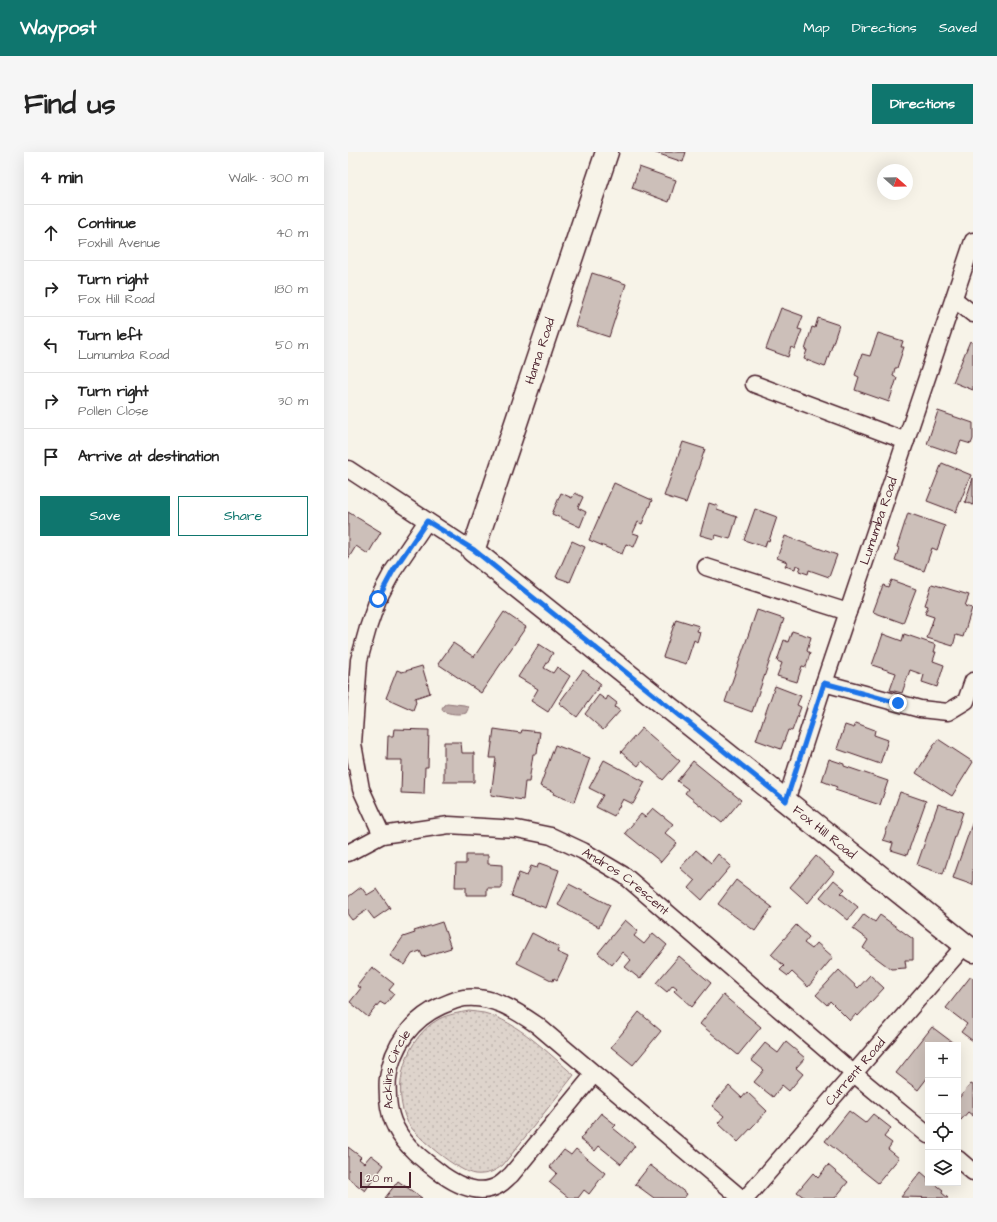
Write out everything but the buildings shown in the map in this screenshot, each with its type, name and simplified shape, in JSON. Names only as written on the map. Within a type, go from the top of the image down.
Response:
[{"type":"main road","name":"Hanna Road","points":[[474,550],[607,152]]},
{"type":"main road","name":"Fox Hill Road","points":[[474,550],[969,948]]},
{"type":"street","name":"Lumumba Road","points":[[786,801],[824,683],[973,241]]},
{"type":"street","points":[[954,298],[973,314]]},
{"type":"street","points":[[754,384],[906,441]]},
{"type":"street","name":"Fox Hill Road","points":[[348,470],[474,550]]},
{"type":"street","points":[[382,835],[362,789],[353,744],[359,660],[378,599],[393,571],[427,521]]},
{"type":"street","points":[[706,567],[848,612]]},
{"type":"street","points":[[824,683],[920,709],[948,712],[966,700],[973,681]]},
{"type":"street","name":"Andros Crescent","points":[[348,853],[382,835],[449,825],[517,830],[551,836],[583,851],[625,876],[853,1073],[925,1133]]},
{"type":"street","name":"Current Road","points":[[746,1198],[853,1073],[969,948]]},
{"type":"street","name":"Acklins Circle","points":[[594,1074],[511,1175],[499,1185],[488,1189],[476,1190],[464,1188],[447,1178],[427,1163],[409,1147],[400,1135],[390,1113],[388,1078],[398,1045],[408,1030],[433,1009],[448,1003],[464,998],[491,1000],[506,1006],[537,1025],[741,1198]]},
{"type":"street","points":[[961,1162],[973,1172]]},
{"type":"shaded area","points":[[447,703],[464,705],[467,706],[468,709],[464,714],[448,713],[443,711],[442,708]]},
{"type":"shaded area","points":[[469,1011],[484,1013],[508,1023],[532,1039],[574,1075],[503,1165],[496,1170],[483,1174],[475,1174],[458,1167],[448,1161],[419,1137],[408,1123],[403,1109],[401,1095],[401,1079],[404,1065],[418,1038],[427,1027],[439,1019]]},
{"type":"route","points":[[378,599],[393,571],[427,521],[474,550],[786,801],[824,683],[898,703]]}]
